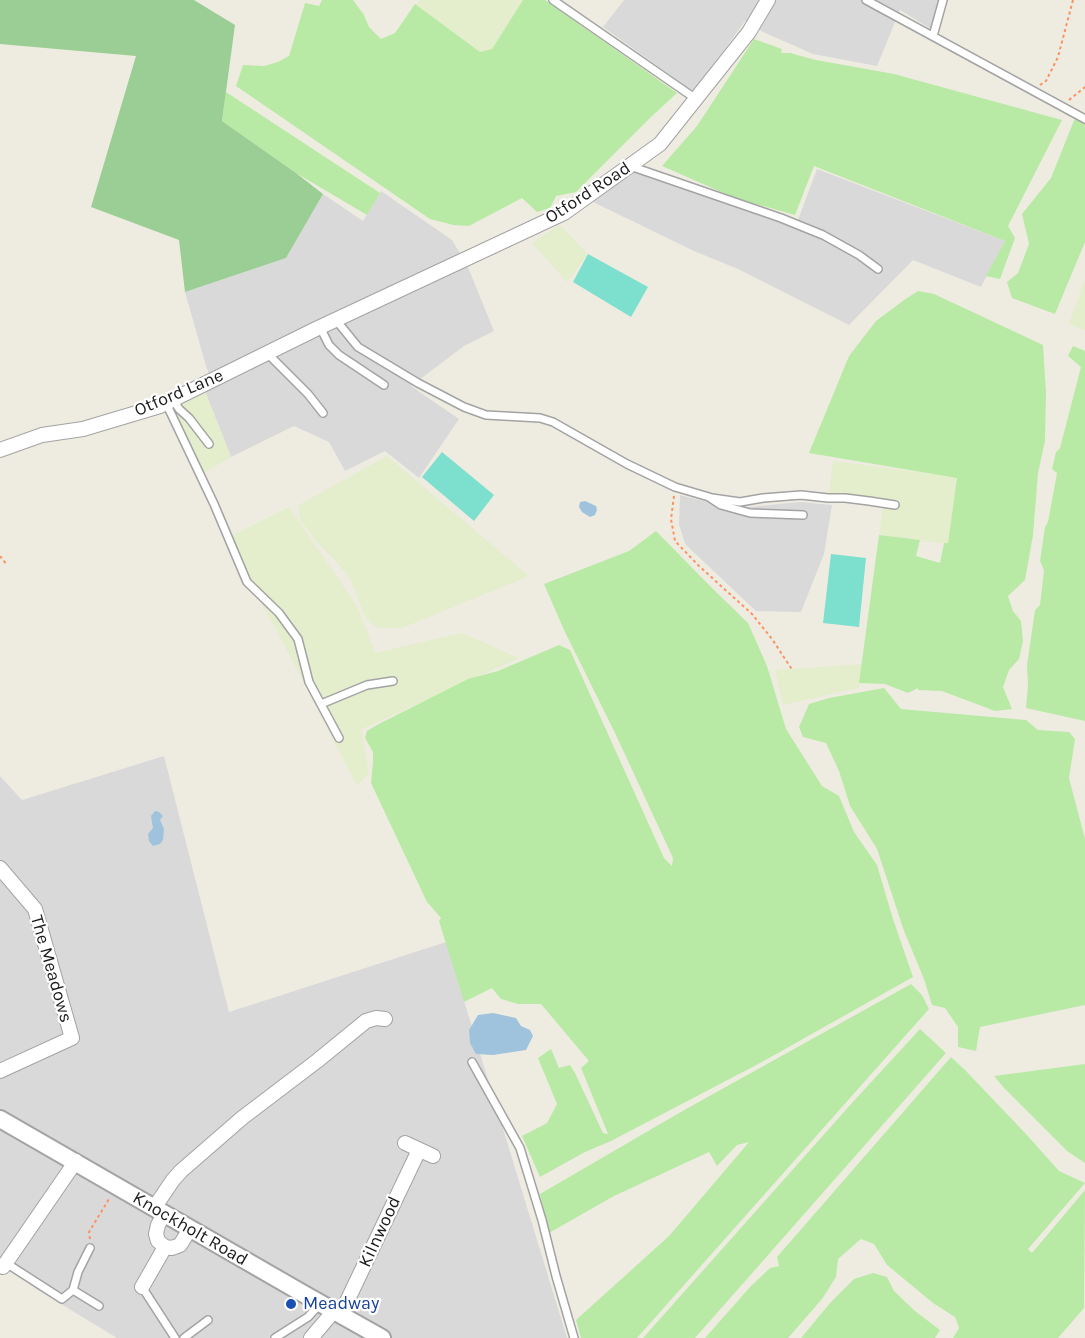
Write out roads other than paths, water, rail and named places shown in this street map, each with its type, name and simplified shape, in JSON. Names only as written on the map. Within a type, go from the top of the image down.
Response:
[{"type":"street","name":"Otford Road","points":[[318,328],[564,213],[660,144],[749,32],[768,0]]},
{"type":"street","name":"Otford Lane","points":[[0,450],[42,435],[83,429],[159,406],[318,328]]},
{"type":"street","name":"The Meadows","points":[[0,868],[35,909],[72,1038],[0,1071]]},
{"type":"street","points":[[190,1229],[180,1245],[172,1248],[165,1247],[158,1241],[156,1234],[159,1211],[167,1188],[181,1171],[242,1118],[366,1021],[376,1018],[385,1019]]},
{"type":"street","name":"Knockholt Road","points":[[0,1119],[382,1338]]},
{"type":"street","points":[[405,1143],[434,1156]]},
{"type":"street","name":"Kilnwood","points":[[310,1338],[332,1310],[419,1150]]},
{"type":"street","points":[[5,1265],[76,1161]]},
{"type":"street","points":[[142,1287],[165,1247]]},
{"type":"lane","points":[[553,0],[696,99]]},
{"type":"lane","points":[[866,0],[1085,119]]},
{"type":"lane","points":[[933,36],[943,0]]},
{"type":"lane","points":[[629,166],[781,218],[823,235],[878,269]]},
{"type":"lane","points":[[336,320],[358,347],[464,407],[486,415],[540,418],[554,423],[627,464],[675,487],[709,497],[740,502],[801,495],[895,505]]},
{"type":"lane","points":[[318,328],[339,355],[384,385]]},
{"type":"lane","points":[[267,353],[308,394],[323,413]]},
{"type":"lane","points":[[169,401],[189,418],[209,444]]},
{"type":"lane","points":[[169,401],[247,582],[279,613],[298,639],[309,682],[339,738]]},
{"type":"lane","points":[[709,497],[721,505],[750,513],[803,515]]},
{"type":"lane","points":[[321,704],[367,685],[393,681]]},
{"type":"lane","points":[[472,1062],[520,1148],[574,1338]]},
{"type":"lane","points":[[5,1265],[62,1299],[73,1290],[78,1272],[90,1248]]},
{"type":"lane","points":[[142,1287],[175,1338]]},
{"type":"lane","points":[[73,1290],[99,1306]]},
{"type":"lane","points":[[275,1338],[308,1317],[332,1310]]},
{"type":"lane","points":[[184,1338],[208,1320]]},
{"type":"place","name":"Meadway","points":[[291,1304]]}]
